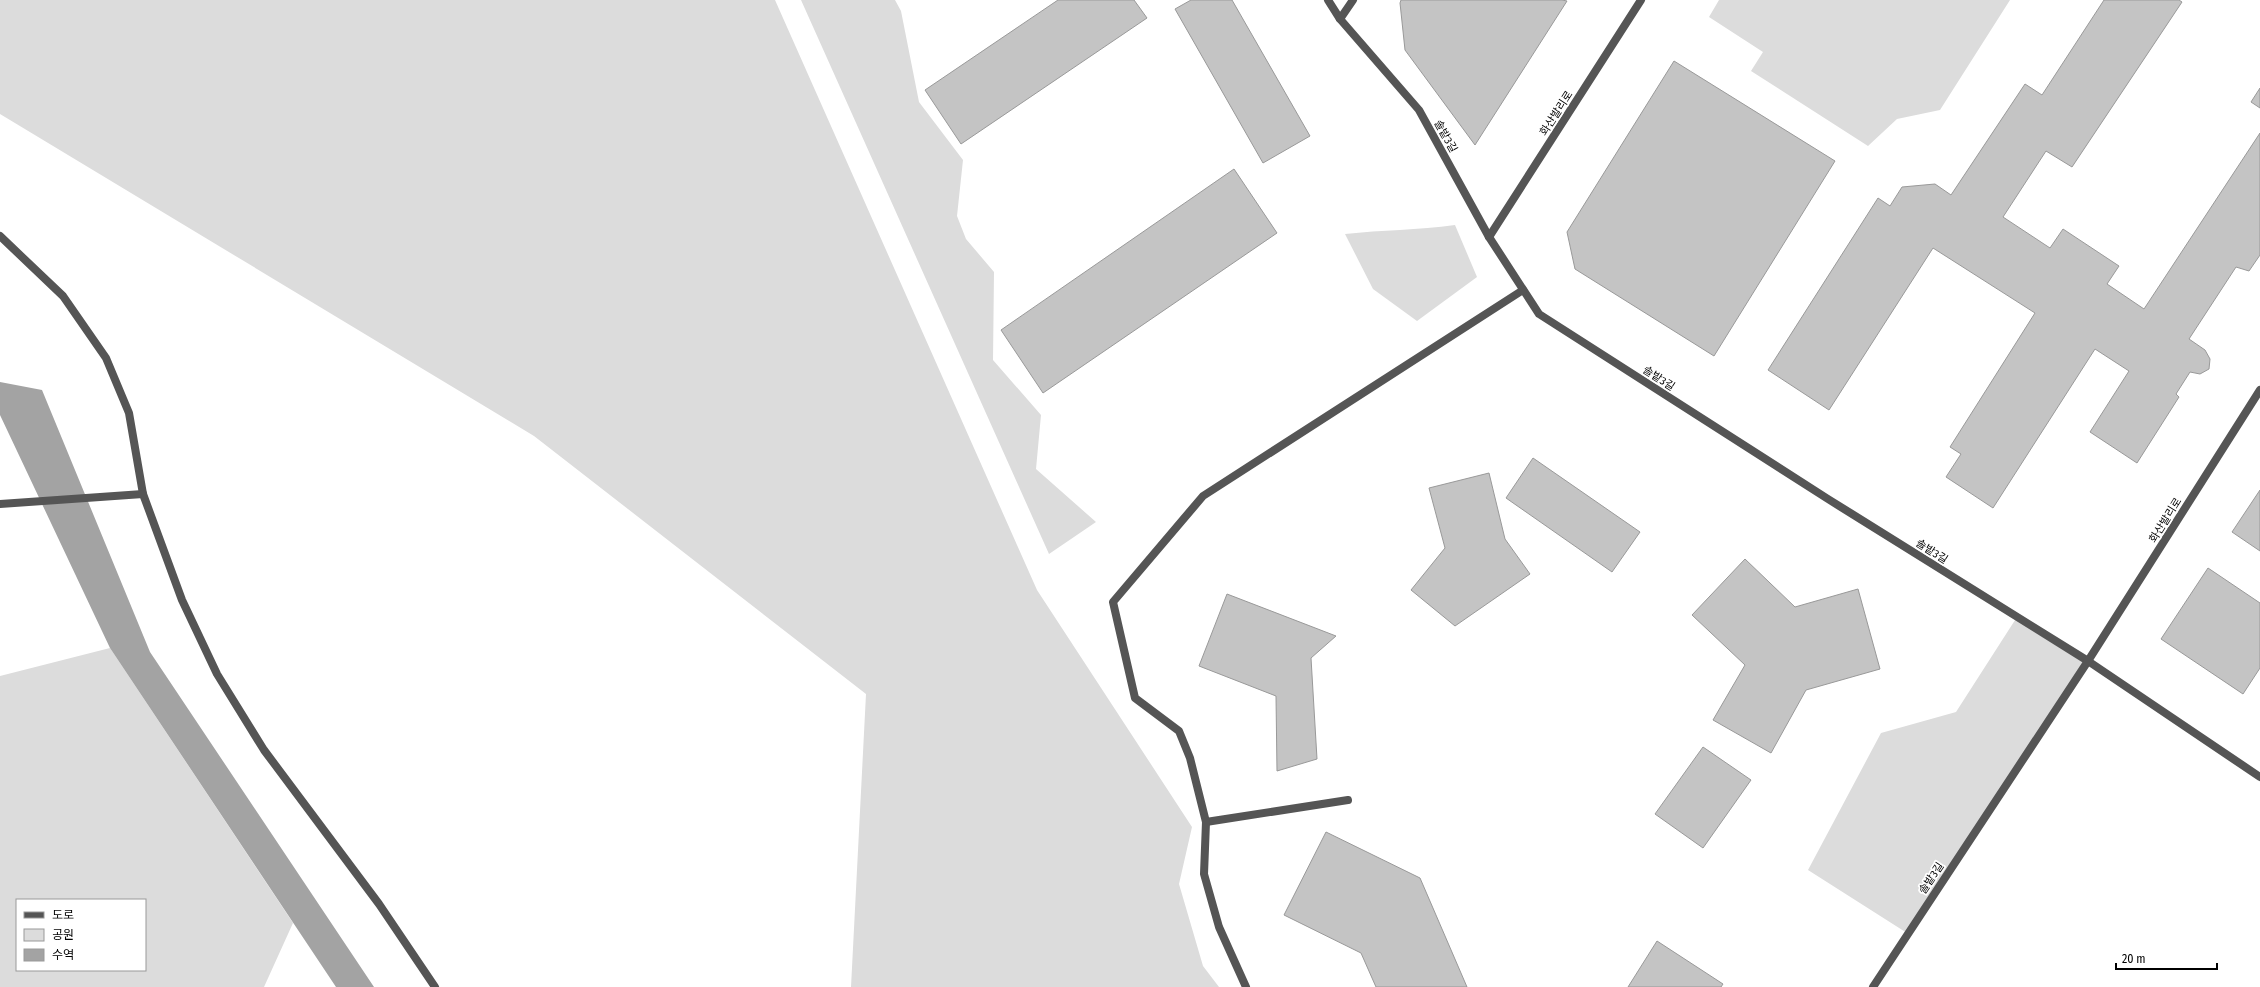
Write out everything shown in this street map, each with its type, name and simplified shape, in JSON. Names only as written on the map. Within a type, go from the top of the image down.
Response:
[{"type":"street","name":"솔밭3길","points":[[1328,0],[1340,18],[1419,110],[1489,237],[1539,314],[1821,495],[2088,661],[2260,777]]},
{"type":"street","points":[[1340,18],[1353,0]]},
{"type":"street","name":"화산발리로","points":[[1489,237],[1641,0]]},
{"type":"street","points":[[0,236],[63,296],[106,358],[129,413],[143,494],[182,600],[217,674],[264,750],[379,904],[435,987]]},
{"type":"street","points":[[1246,987],[1219,927],[1204,874],[1206,822],[1190,758],[1178,731],[1135,698],[1113,602],[1204,496],[1523,290]]},
{"type":"street","name":"화산발리로","points":[[2088,661],[2260,390]]},
{"type":"street","points":[[0,504],[143,494]]},
{"type":"street","name":"솔밭3길","points":[[1873,987],[2088,661]]},
{"type":"street","points":[[1206,822],[1348,800]]},
{"type":"green space","points":[[0,0],[775,0],[1037,590],[1192,827],[1179,884],[1203,966],[1219,987],[851,987],[866,694],[534,436],[0,114]]},
{"type":"green space","points":[[801,0],[895,0],[901,11],[919,102],[963,160],[957,216],[966,239],[994,272],[993,360],[1041,415],[1036,469],[1096,522],[1049,554]]},
{"type":"green space","points":[[1719,0],[2010,0],[1940,110],[1897,119],[1868,146],[1751,71],[1763,52],[1709,17]]},
{"type":"green space","points":[[1455,225],[1477,277],[1417,321],[1373,289],[1345,234],[1427,228]]},
{"type":"green space","points":[[2017,617],[2088,661],[1907,933],[1808,870],[1881,733],[1956,712]]},
{"type":"green space","points":[[110,648],[293,923],[264,987],[0,987],[0,676]]},
{"type":"water","points":[[0,382],[42,390],[150,652],[374,987],[336,987],[110,648],[0,415]]},
{"type":"building","points":[[1058,0],[1134,0],[1147,18],[961,144],[925,90]]},
{"type":"building","points":[[1191,0],[1232,0],[1310,136],[1263,163],[1175,9]]},
{"type":"building","points":[[1401,0],[1567,1],[1475,145],[1405,50],[1400,3]]},
{"type":"building","points":[[2104,0],[2179,0],[2182,2],[2072,167],[2046,151],[2003,217],[2050,248],[2063,229],[2119,266],[2107,284],[2144,309],[2260,133],[2260,255],[2249,271],[2236,267],[2189,339],[2205,350],[2210,359],[2209,369],[2200,374],[2190,372],[2176,394],[2179,397],[2137,463],[2090,432],[2129,371],[2095,349],[1993,508],[1946,477],[1961,454],[1950,447],[2035,313],[1933,248],[1829,410],[1768,370],[1878,198],[1890,206],[1902,187],[1935,184],[1951,195],[2025,84],[2042,95]]},
{"type":"building","points":[[1674,61],[1835,161],[1714,356],[1575,269],[1567,232]]},
{"type":"building","points":[[2260,88],[2260,108],[2251,102]]},
{"type":"building","points":[[1234,169],[1277,233],[1043,393],[1001,330]]},
{"type":"building","points":[[1533,458],[1640,532],[1612,572],[1506,498]]},
{"type":"building","points":[[1489,473],[1505,539],[1530,574],[1455,626],[1411,590],[1445,548],[1429,488]]},
{"type":"building","points":[[2260,490],[2260,551],[2232,532]]},
{"type":"building","points":[[1745,559],[1795,607],[1858,589],[1880,669],[1806,690],[1771,753],[1713,720],[1745,665],[1692,615]]},
{"type":"building","points":[[2208,568],[2260,603],[2260,668],[2243,694],[2161,639]]},
{"type":"building","points":[[1227,594],[1336,636],[1311,658],[1317,759],[1277,771],[1276,696],[1199,666]]},
{"type":"building","points":[[1703,747],[1751,780],[1703,848],[1655,814]]},
{"type":"building","points":[[1326,832],[1420,878],[1467,987],[1376,987],[1361,953],[1284,915]]},
{"type":"building","points":[[1657,941],[1723,984],[1721,987],[1628,987]]}]
